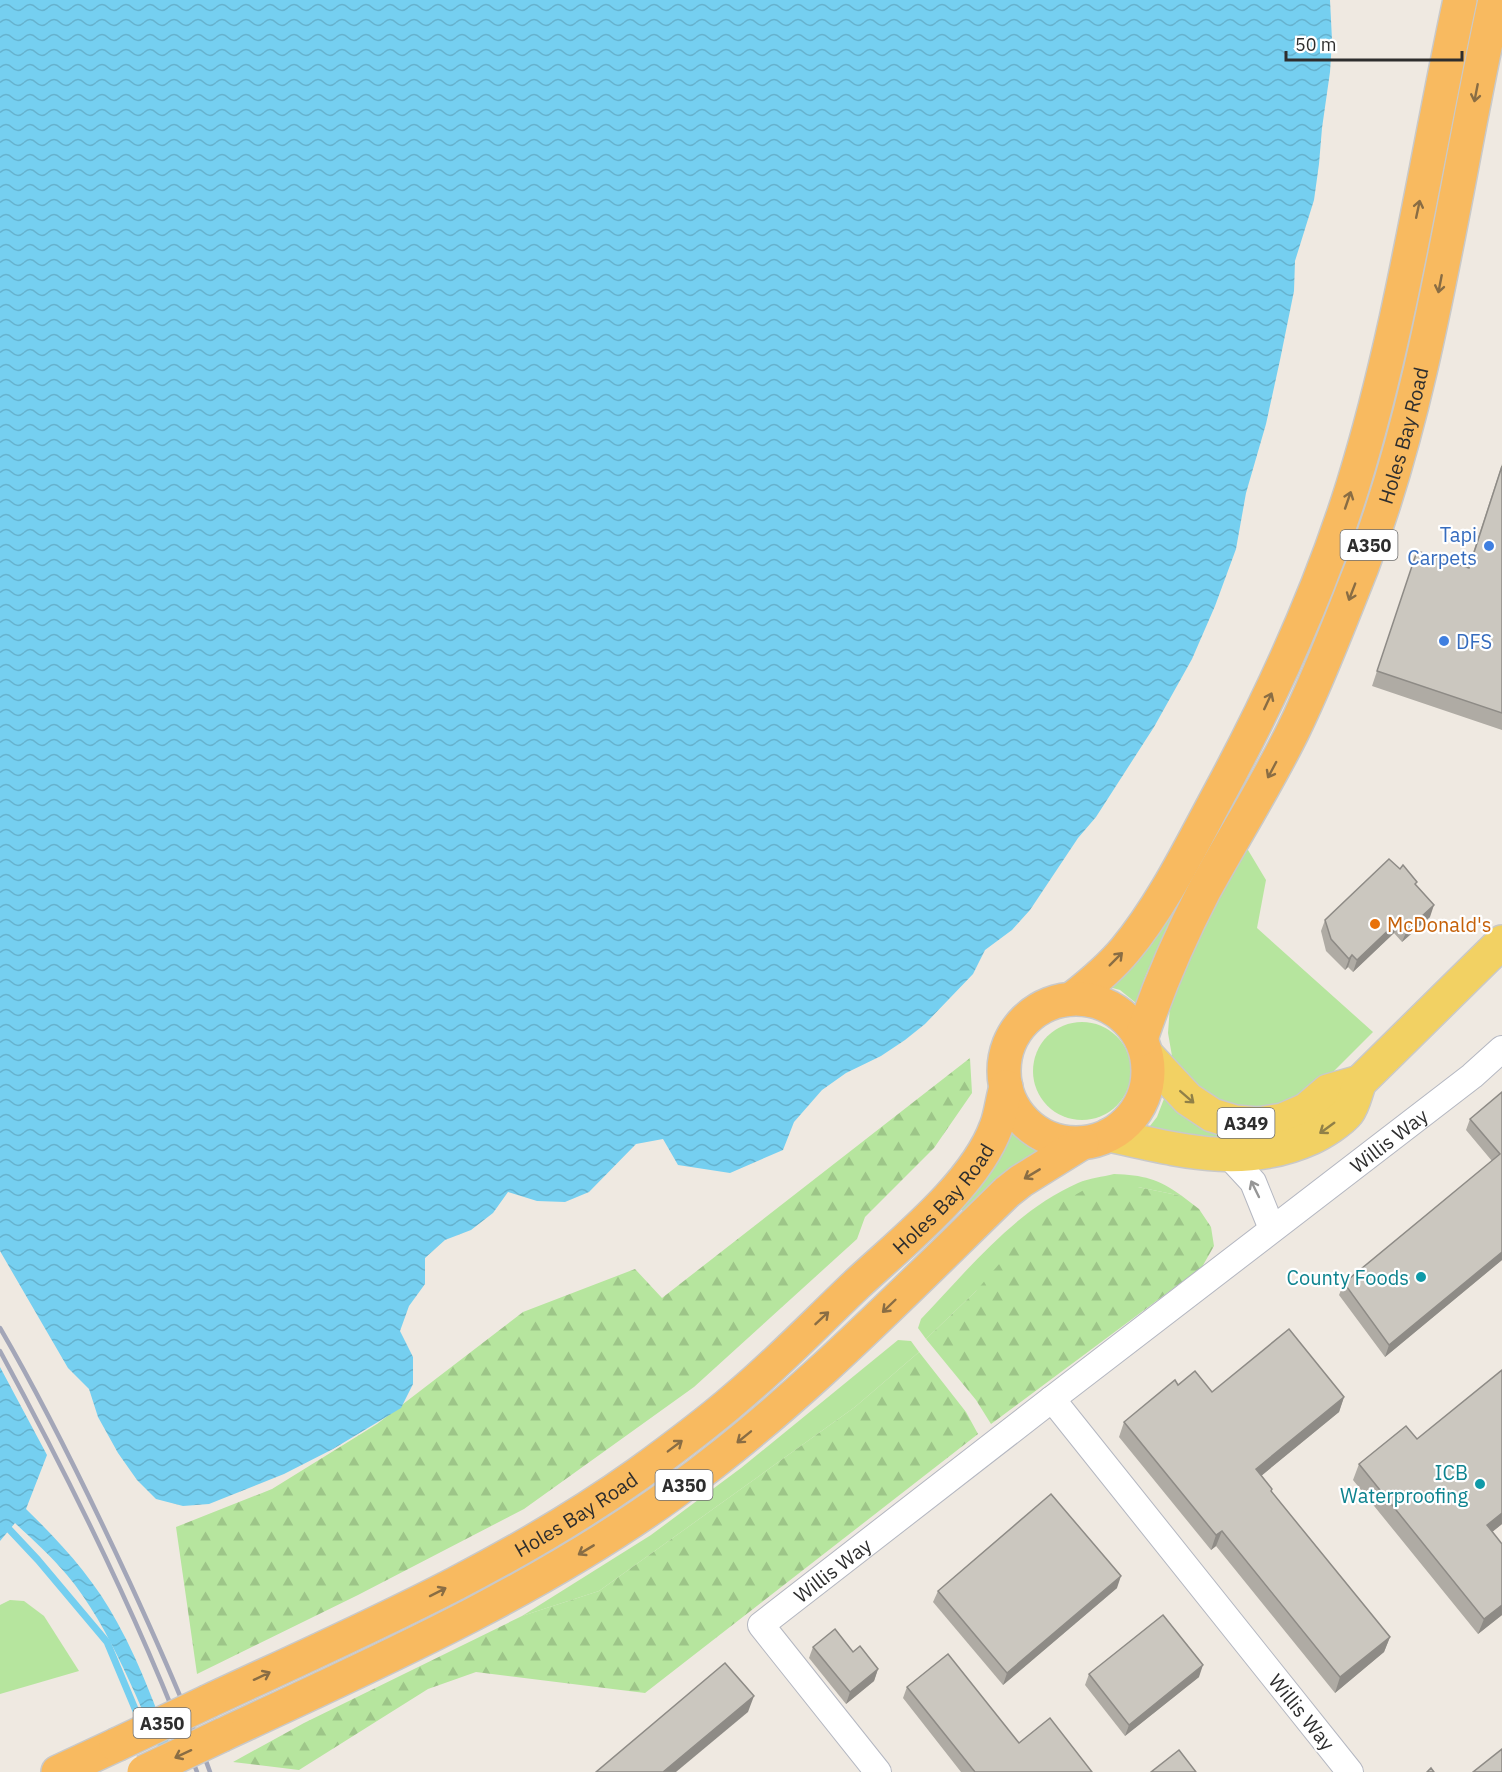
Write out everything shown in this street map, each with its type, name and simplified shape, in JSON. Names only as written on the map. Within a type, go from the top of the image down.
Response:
[{"type":"highway","name":"Holes Bay Road","points":[[1073,998],[1096,980],[1124,951],[1146,922],[1265,708],[1315,594],[1353,485],[1376,404],[1460,0]]},
{"type":"highway","name":"Holes Bay Road","points":[[1144,1047],[1165,972],[1204,892],[1282,751],[1318,675],[1382,509],[1418,382],[1435,309],[1493,7]]},
{"type":"highway","points":[[1073,998],[1094,1001],[1113,1009],[1130,1022],[1144,1047],[1148,1078],[1142,1101],[1128,1121],[1096,1139],[1062,1142],[1042,1134],[1026,1122],[1013,1106],[1006,1087],[1004,1069],[1006,1051],[1013,1034],[1024,1020],[1039,1008],[1056,1001],[1073,998]]},
{"type":"highway","name":"Holes Bay Road","points":[[58,1772],[366,1629],[474,1574],[636,1475],[736,1398],[953,1192],[984,1150],[996,1128],[1006,1087]]},
{"type":"highway","name":"Holes Bay Road","points":[[144,1772],[376,1663],[486,1607],[626,1525],[674,1492],[784,1404],[865,1330],[1021,1180],[1096,1139]]},
{"type":"main road","name":"A349","points":[[1096,1139],[1228,1155],[1259,1154],[1292,1147],[1323,1132],[1348,1112],[1360,1082],[1502,942]]},
{"type":"main road","name":"A349","points":[[1144,1047],[1188,1099],[1212,1115],[1235,1122],[1258,1124],[1283,1120],[1306,1110],[1328,1091],[1360,1082]]},
{"type":"street","name":"Willis Way","points":[[878,1772],[761,1625],[1472,1076],[1502,1049]]},
{"type":"street","points":[[1228,1155],[1253,1182],[1272,1229]]},
{"type":"street","name":"Willis Way","points":[[1052,1399],[1350,1772]]},
{"type":"green space","points":[[1245,845],[1266,880],[1257,928],[1373,1032],[1315,1090],[1297,1102],[1236,1112],[1182,1076],[1172,1056],[1168,1033],[1170,1006],[1179,977]]},
{"type":"green space","points":[[1167,906],[1175,910],[1136,1003],[1120,990],[1109,987]]},
{"type":"green space","points":[[1082,1022],[1101,1026],[1116,1037],[1127,1052],[1131,1071],[1127,1090],[1116,1105],[1101,1116],[1082,1120],[1063,1116],[1048,1105],[1037,1090],[1033,1071],[1037,1052],[1048,1037],[1063,1026]]},
{"type":"green space","points":[[970,1058],[972,1093],[934,1148],[865,1217],[857,1239],[694,1387],[524,1509],[358,1595],[197,1674],[176,1527],[272,1489],[377,1424],[523,1312],[635,1269],[662,1298]]},
{"type":"green space","points":[[1167,1091],[1255,1143],[1174,1133],[1150,1126],[1157,1117]]},
{"type":"green space","points":[[1011,1123],[1020,1134],[1044,1149],[1001,1177],[963,1211],[956,1205]]},
{"type":"green space","points":[[1114,1174],[1150,1179],[1182,1196],[1138,1187],[976,1291],[926,1339],[918,1328],[921,1319],[974,1262],[1013,1225],[1033,1209],[1078,1183]]},
{"type":"green space","points":[[1089,1187],[1138,1187],[1182,1196],[1199,1209],[1211,1227],[1214,1246],[1202,1267],[991,1424],[976,1400],[926,1339],[976,1291],[1042,1214]]},
{"type":"green space","points":[[898,1340],[911,1341],[919,1352],[855,1407],[599,1591],[522,1616],[651,1535],[741,1468]]},
{"type":"green space","points":[[919,1352],[966,1412],[978,1434],[645,1693],[476,1672],[428,1689],[299,1770],[233,1762],[304,1723],[522,1616],[599,1591],[855,1407]]},
{"type":"green space","points":[[10,1600],[24,1601],[44,1616],[79,1671],[0,1694],[0,1605]]},
{"type":"water","points":[[0,0],[1330,0],[1332,40],[1330,72],[1314,200],[1295,261],[1294,291],[1280,360],[1266,424],[1246,493],[1236,549],[1192,659],[1154,727],[1096,817],[1078,838],[1030,910],[1012,930],[985,950],[973,974],[925,1024],[881,1056],[846,1073],[822,1090],[794,1122],[783,1150],[730,1173],[678,1165],[663,1139],[636,1144],[589,1192],[565,1202],[537,1201],[508,1192],[493,1213],[471,1230],[445,1240],[425,1258],[425,1284],[409,1306],[400,1331],[413,1357],[413,1384],[401,1408],[333,1449],[284,1474],[209,1504],[183,1506],[156,1499],[137,1480],[118,1453],[98,1417],[89,1389],[68,1368],[0,1251]]},
{"type":"water","points":[[0,1367],[47,1455],[26,1509],[76,1562],[108,1606],[142,1674],[178,1765],[168,1769],[111,1643],[83,1596],[67,1575],[15,1523],[0,1541]]},
{"type":"building","name":"DFS","points":[[1502,466],[1502,713],[1377,671],[1417,551],[1469,568]]},
{"type":"building","name":"McDonald's","points":[[1389,859],[1400,869],[1403,865],[1417,882],[1415,884],[1434,905],[1407,930],[1398,921],[1357,960],[1352,955],[1349,959],[1331,939],[1325,920]]},
{"type":"building","name":"County Foods","points":[[1502,1092],[1502,1252],[1389,1345],[1344,1283],[1500,1154],[1470,1119]]},
{"type":"building","points":[[1289,1329],[1344,1397],[1256,1469],[1272,1489],[1271,1491],[1390,1637],[1340,1677],[1222,1531],[1216,1535],[1124,1422],[1175,1380],[1178,1385],[1195,1371],[1212,1392]]},
{"type":"building","points":[[1502,1370],[1502,1513],[1487,1525],[1502,1544],[1502,1605],[1484,1619],[1359,1464],[1406,1426],[1417,1439]]},
{"type":"building","points":[[1051,1494],[1121,1576],[1007,1673],[938,1591]]},
{"type":"building","points":[[1163,1615],[1203,1665],[1129,1725],[1089,1674]]},
{"type":"building","points":[[835,1629],[853,1652],[860,1646],[878,1669],[850,1692],[813,1647]]},
{"type":"building","points":[[948,1654],[1019,1743],[1050,1718],[1092,1772],[975,1772],[907,1687]]},
{"type":"building","points":[[725,1663],[754,1696],[663,1772],[596,1772]]},
{"type":"building","points":[[1502,1749],[1502,1772],[1473,1772]]},
{"type":"building","points":[[1179,1750],[1196,1772],[1151,1772]]},
{"type":"waterway","points":[[8,1528],[107,1642],[141,1723]]},
{"type":"railway","points":[[0,1328],[52,1422],[115,1551],[152,1630],[210,1772]]},
{"type":"railway","points":[[0,1351],[106,1558],[154,1664],[197,1772]]},
{"type":"place","name":"Tapi Carpets","points":[[1489,546]]},
{"type":"place","name":"DFS","points":[[1444,641]]},
{"type":"place","name":"McDonald's","points":[[1375,924]]},
{"type":"place","name":"County Foods","points":[[1421,1277]]},
{"type":"place","name":"ICB Waterproofing","points":[[1480,1484]]}]
